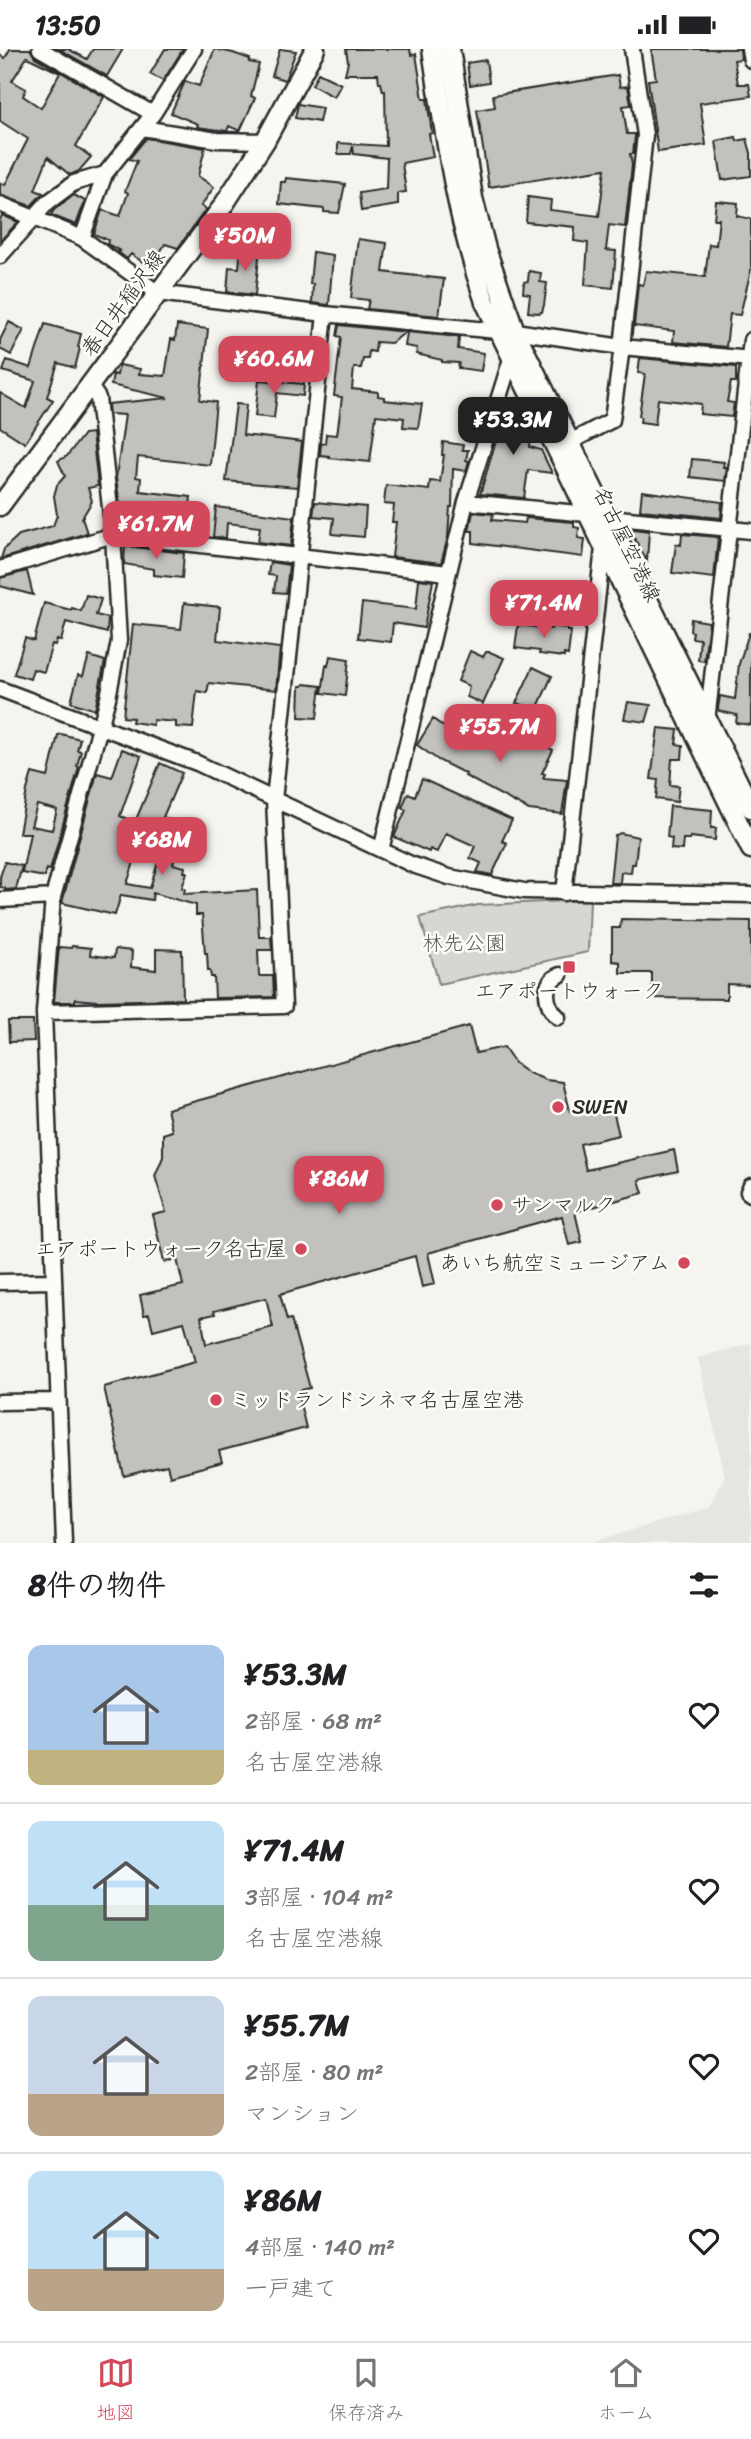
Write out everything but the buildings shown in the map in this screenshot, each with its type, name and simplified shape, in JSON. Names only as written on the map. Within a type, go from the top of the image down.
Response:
[{"type":"main road","name":"春日井稲沢線","points":[[0,506],[223,206],[265,141],[315,49]]},
{"type":"main road","name":"名古屋空港線","points":[[432,49],[455,198],[467,251],[506,331],[570,442],[751,809]]},
{"type":"main road","name":"名古屋空港線","points":[[450,49],[473,198],[511,359],[751,849]]},
{"type":"street","points":[[40,49],[153,114]]},
{"type":"street","points":[[82,238],[105,174],[153,114],[194,49]]},
{"type":"street","points":[[570,442],[612,420],[645,135],[632,49]]},
{"type":"street","points":[[749,49],[751,60]]},
{"type":"street","points":[[142,128],[217,140],[265,141]]},
{"type":"street","points":[[0,256],[47,203],[74,183],[105,174]]},
{"type":"street","points":[[0,204],[82,238],[158,293],[325,314],[506,331],[622,347],[750,359]]},
{"type":"street","points":[[44,1012],[284,1006],[274,800],[325,314]]},
{"type":"street","points":[[708,721],[751,340]]},
{"type":"street","points":[[381,850],[466,502],[511,359]]},
{"type":"street","points":[[64,1543],[44,1012],[53,897],[108,698],[119,641],[113,535],[98,398],[90,386]]},
{"type":"street","points":[[466,502],[587,514]]},
{"type":"street","points":[[608,517],[751,531]]},
{"type":"street","points":[[0,569],[113,535],[448,573]]},
{"type":"street","points":[[564,893],[603,548]]},
{"type":"street","points":[[0,689],[197,763],[413,865],[463,880],[524,891],[751,895]]},
{"type":"street","points":[[0,899],[53,897]]},
{"type":"street","points":[[558,1017],[551,1011],[547,1001],[549,984],[554,977],[560,975]]},
{"type":"street","points":[[751,1186],[748,1192],[751,1193]]},
{"type":"street","points":[[0,1282],[54,1280]]},
{"type":"street","points":[[0,1402],[58,1401]]},
{"type":"shaded area","points":[[751,1343],[751,1543],[589,1543],[709,1507],[725,1476],[698,1358]]},
{"type":"green space","name":"林先公園","points":[[590,900],[588,952],[439,984],[420,917],[478,905]]},
{"type":"place","name":"エアポートウォーク","points":[[569,967]]},
{"type":"place","name":"SWEN","points":[[558,1107]]},
{"type":"place","name":"サンマルク","points":[[497,1205]]},
{"type":"place","name":"エアポートウォーク名古屋","points":[[301,1249]]},
{"type":"place","name":"あいち航空ミュージアム","points":[[684,1263]]},
{"type":"place","name":"ミッドランドシネマ名古屋空港","points":[[216,1400]]}]
